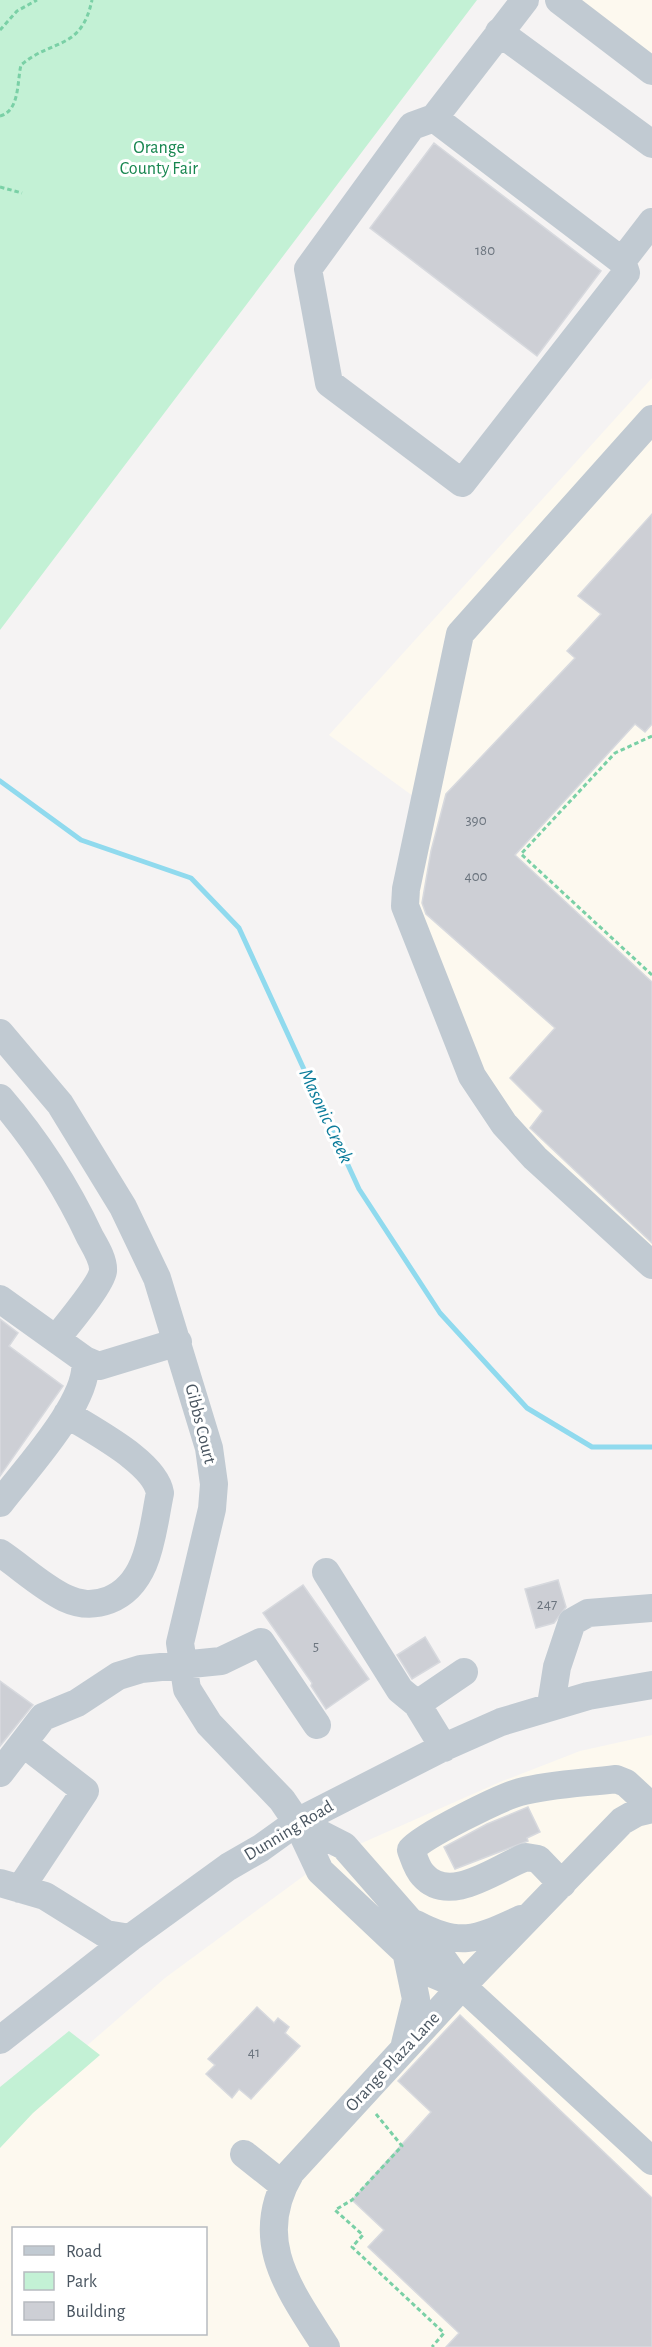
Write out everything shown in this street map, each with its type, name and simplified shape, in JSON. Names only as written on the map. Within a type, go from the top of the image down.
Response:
[{"type":"street","points":[[434,117],[622,261],[626,273],[462,483],[329,383],[308,269],[412,126],[434,117],[525,0]]},
{"type":"street","points":[[559,0],[652,71]]},
{"type":"street","points":[[499,32],[652,144]]},
{"type":"street","points":[[622,261],[652,222]]},
{"type":"street","points":[[652,419],[460,634],[406,889],[405,906],[472,1076],[504,1124],[535,1158],[652,1266]]},
{"type":"street","name":"Gibbs Court","points":[[0,1034],[60,1104],[103,1170],[157,1278],[210,1448],[214,1484],[212,1509],[180,1643],[187,1689],[209,1724],[265,1780],[297,1822]]},
{"type":"street","points":[[0,1098],[46,1156],[72,1198],[100,1257],[103,1271],[98,1282],[56,1340]]},
{"type":"street","points":[[0,1299],[85,1360],[99,1366],[178,1342]]},
{"type":"street","points":[[0,1503],[77,1401],[87,1372],[85,1360]]},
{"type":"street","points":[[0,1553],[63,1597],[83,1605],[98,1604],[119,1596],[132,1584],[141,1570],[160,1493],[158,1483],[147,1468],[67,1414]]},
{"type":"street","points":[[326,1572],[400,1690],[417,1704],[444,1748]]},
{"type":"street","points":[[551,1705],[557,1667],[572,1622],[588,1613],[652,1608]]},
{"type":"street","points":[[0,1773],[43,1717],[77,1703],[118,1676],[141,1669],[221,1661],[256,1638],[317,1725]]},
{"type":"street","points":[[417,1704],[464,1672]]},
{"type":"street","name":"Dunning Road","points":[[0,2040],[130,1938],[228,1867],[261,1848],[297,1822],[501,1722],[551,1705],[652,1685]]},
{"type":"street","points":[[23,1743],[85,1791],[10,1886],[45,1896],[106,1934],[130,1938]]},
{"type":"street","points":[[562,1884],[538,1859],[526,1857],[455,1888],[442,1886],[424,1876],[411,1850],[416,1843],[519,1792],[616,1779],[626,1783],[652,1808]]},
{"type":"street","name":"Orange Plaza Lane","points":[[326,2347],[284,2277],[276,2257],[272,2237],[273,2220],[283,2185],[291,2172],[462,1986],[622,1821],[652,1808]]},
{"type":"street","points":[[297,1822],[344,1846],[462,1986],[652,2161]]},
{"type":"street","points":[[297,1822],[320,1871],[407,1956],[426,1971],[462,1986]]},
{"type":"street","points":[[407,1919],[447,1938],[472,1939],[534,1913]]},
{"type":"street","points":[[404,2049],[416,1999],[407,1956]]},
{"type":"street","points":[[244,2154],[283,2185]]},
{"type":"path","points":[[0,30],[17,11],[37,0]]},
{"type":"path","points":[[0,116],[6,115],[15,104],[21,64],[32,55],[77,35],[89,15],[92,0]]},
{"type":"path","points":[[0,187],[22,193]]},
{"type":"path","points":[[652,736],[615,753],[521,854],[652,975]]},
{"type":"path","points":[[370,2108],[402,2146],[352,2200],[335,2210],[363,2235],[352,2247],[444,2333],[432,2347]]},
{"type":"shaded area","points":[[564,0],[652,0],[652,66]]},
{"type":"shaded area","points":[[652,378],[652,1267],[504,1124],[411,925],[424,804],[329,735]]},
{"type":"shaded area","points":[[652,1735],[652,2347],[0,2347],[0,2112],[68,2062],[165,1978],[328,1858],[500,1782],[580,1751]]},
{"type":"green space","name":"Orange County Fair","points":[[0,0],[477,0],[0,630]]},
{"type":"green space","points":[[69,2031],[100,2055],[33,2113],[0,2148],[0,2087]]},
{"type":"building","points":[[434,143],[601,271],[537,356],[370,228]]},
{"type":"building","points":[[652,514],[652,724],[645,732],[635,724],[515,855],[652,982],[652,1243],[530,1128],[543,1111],[510,1078],[555,1028],[426,914],[422,903],[431,851],[446,794],[575,658],[567,651],[601,614],[578,596]]},
{"type":"building","points":[[0,1319],[18,1333],[9,1346],[63,1386],[0,1476]]},
{"type":"building","points":[[558,1580],[566,1607],[554,1623],[536,1628],[525,1589]]},
{"type":"building","points":[[303,1585],[369,1679],[326,1709],[311,1686],[312,1683],[263,1613]]},
{"type":"building","points":[[425,1637],[440,1662],[412,1679],[397,1655]]},
{"type":"building","points":[[0,1681],[33,1705],[0,1746]]},
{"type":"building","points":[[528,1807],[540,1832],[527,1838],[528,1841],[455,1869],[444,1847],[487,1824]]},
{"type":"building","points":[[257,2007],[274,2023],[278,2018],[289,2027],[285,2033],[300,2046],[251,2099],[239,2089],[232,2098],[206,2074],[215,2065],[208,2059]]},
{"type":"building","points":[[460,2015],[652,2198],[652,2347],[446,2347],[459,2333],[368,2247],[384,2230],[352,2200],[431,2112],[398,2081]]},
{"type":"waterway","name":"Masonic Creek","points":[[0,781],[81,840],[191,878],[239,928],[359,1189],[440,1313],[527,1408],[592,1447],[652,1447]]}]
